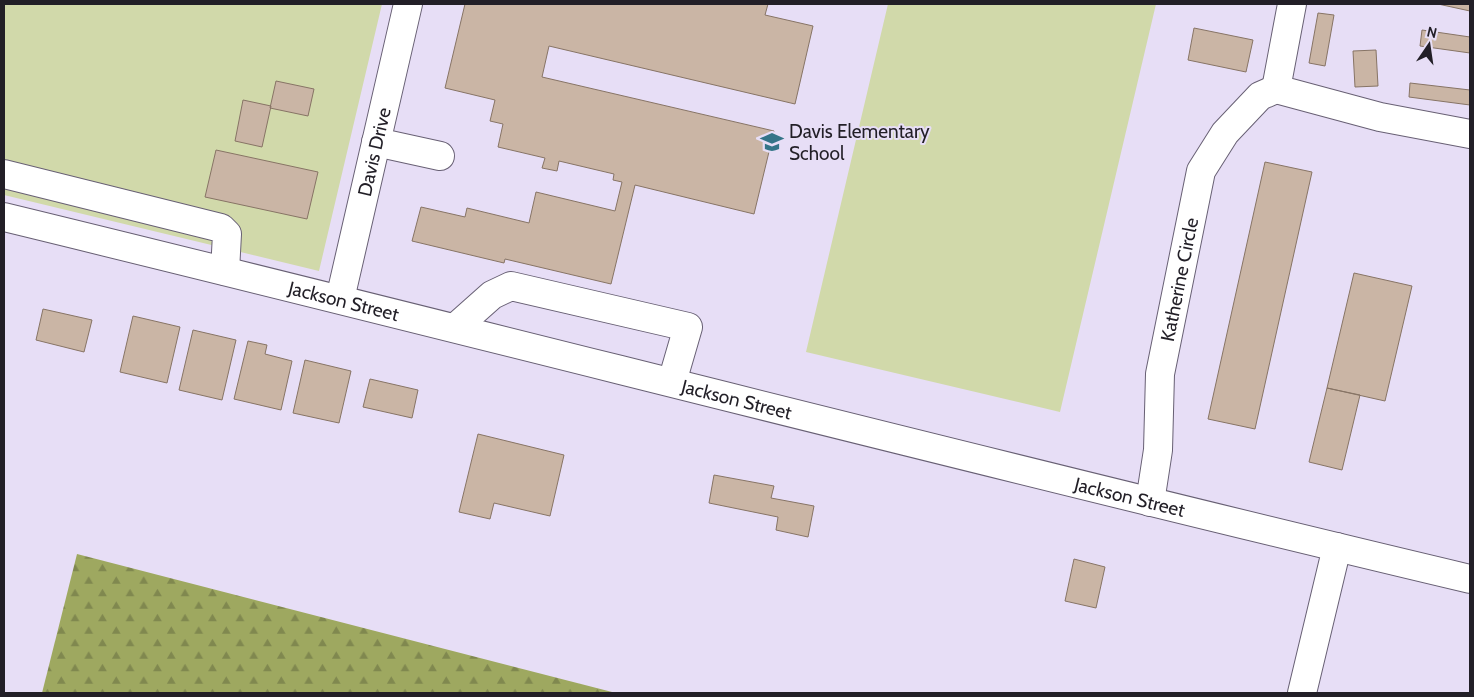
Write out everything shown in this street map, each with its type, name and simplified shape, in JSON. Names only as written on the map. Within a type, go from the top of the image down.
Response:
[{"type":"street","name":"Davis Drive","points":[[340,299],[408,4]]},
{"type":"street","points":[[1292,4],[1276,89],[1380,117],[1470,134]]},
{"type":"street","name":"Katherine Circle","points":[[1150,502],[1158,450],[1160,374],[1201,171],[1225,133],[1260,96],[1276,89]]},
{"type":"street","points":[[376,142],[440,156]]},
{"type":"street","points":[[4,174],[221,228],[227,234],[225,271]]},
{"type":"street","name":"Jackson Street","points":[[4,217],[456,327],[1150,502],[1470,579]]},
{"type":"street","points":[[456,327],[492,295],[511,286],[688,327],[672,382]]},
{"type":"street","points":[[1302,693],[1337,547]]},
{"type":"green space","points":[[4,4],[382,4],[319,271],[4,195]]},
{"type":"green space","points":[[888,4],[1156,4],[1060,412],[806,352]]},
{"type":"green space","points":[[77,554],[616,693],[42,693]]},
{"type":"building","points":[[465,4],[768,4],[765,15],[813,26],[795,104],[549,46],[542,77],[774,131],[754,214],[635,185],[611,284],[505,259],[504,263],[412,241],[421,207],[465,217],[467,208],[529,223],[536,192],[615,211],[622,182],[613,180],[614,174],[559,161],[557,171],[542,168],[545,158],[498,147],[503,124],[490,121],[495,100],[445,88]]},
{"type":"building","points":[[1438,4],[1470,4],[1470,11]]},
{"type":"building","points":[[1318,13],[1334,15],[1325,66],[1309,63]]},
{"type":"building","points":[[1194,28],[1253,40],[1246,72],[1188,60]]},
{"type":"building","points":[[1422,30],[1470,37],[1470,53],[1420,46]]},
{"type":"building","points":[[1376,50],[1378,86],[1355,87],[1353,51]]},
{"type":"building","points":[[276,81],[314,89],[308,116],[270,108]]},
{"type":"building","points":[[1410,83],[1470,90],[1470,105],[1409,97]]},
{"type":"building","points":[[243,100],[271,106],[262,147],[235,141]]},
{"type":"building","points":[[216,150],[318,172],[307,219],[205,197]]},
{"type":"building","points":[[1265,162],[1312,172],[1255,429],[1208,419]]},
{"type":"building","points":[[1354,273],[1412,286],[1385,401],[1327,388]]},
{"type":"building","points":[[43,309],[92,320],[84,352],[36,340]]},
{"type":"building","points":[[133,316],[180,327],[167,383],[120,372]]},
{"type":"building","points":[[193,330],[236,340],[222,400],[179,390]]},
{"type":"building","points":[[248,341],[267,345],[265,354],[292,361],[281,410],[234,399]]},
{"type":"building","points":[[305,360],[351,371],[339,423],[293,413]]},
{"type":"building","points":[[370,379],[418,390],[412,418],[363,407]]},
{"type":"building","points":[[1327,388],[1360,395],[1342,470],[1309,462]]},
{"type":"building","points":[[478,434],[564,455],[550,516],[494,503],[490,519],[459,512]]},
{"type":"building","points":[[714,475],[774,486],[771,498],[814,506],[808,537],[776,530],[778,517],[709,503]]},
{"type":"building","points":[[1074,559],[1105,567],[1096,608],[1065,601]]},
{"type":"place","name":"Davis Elementary School","points":[[772,142]]}]
